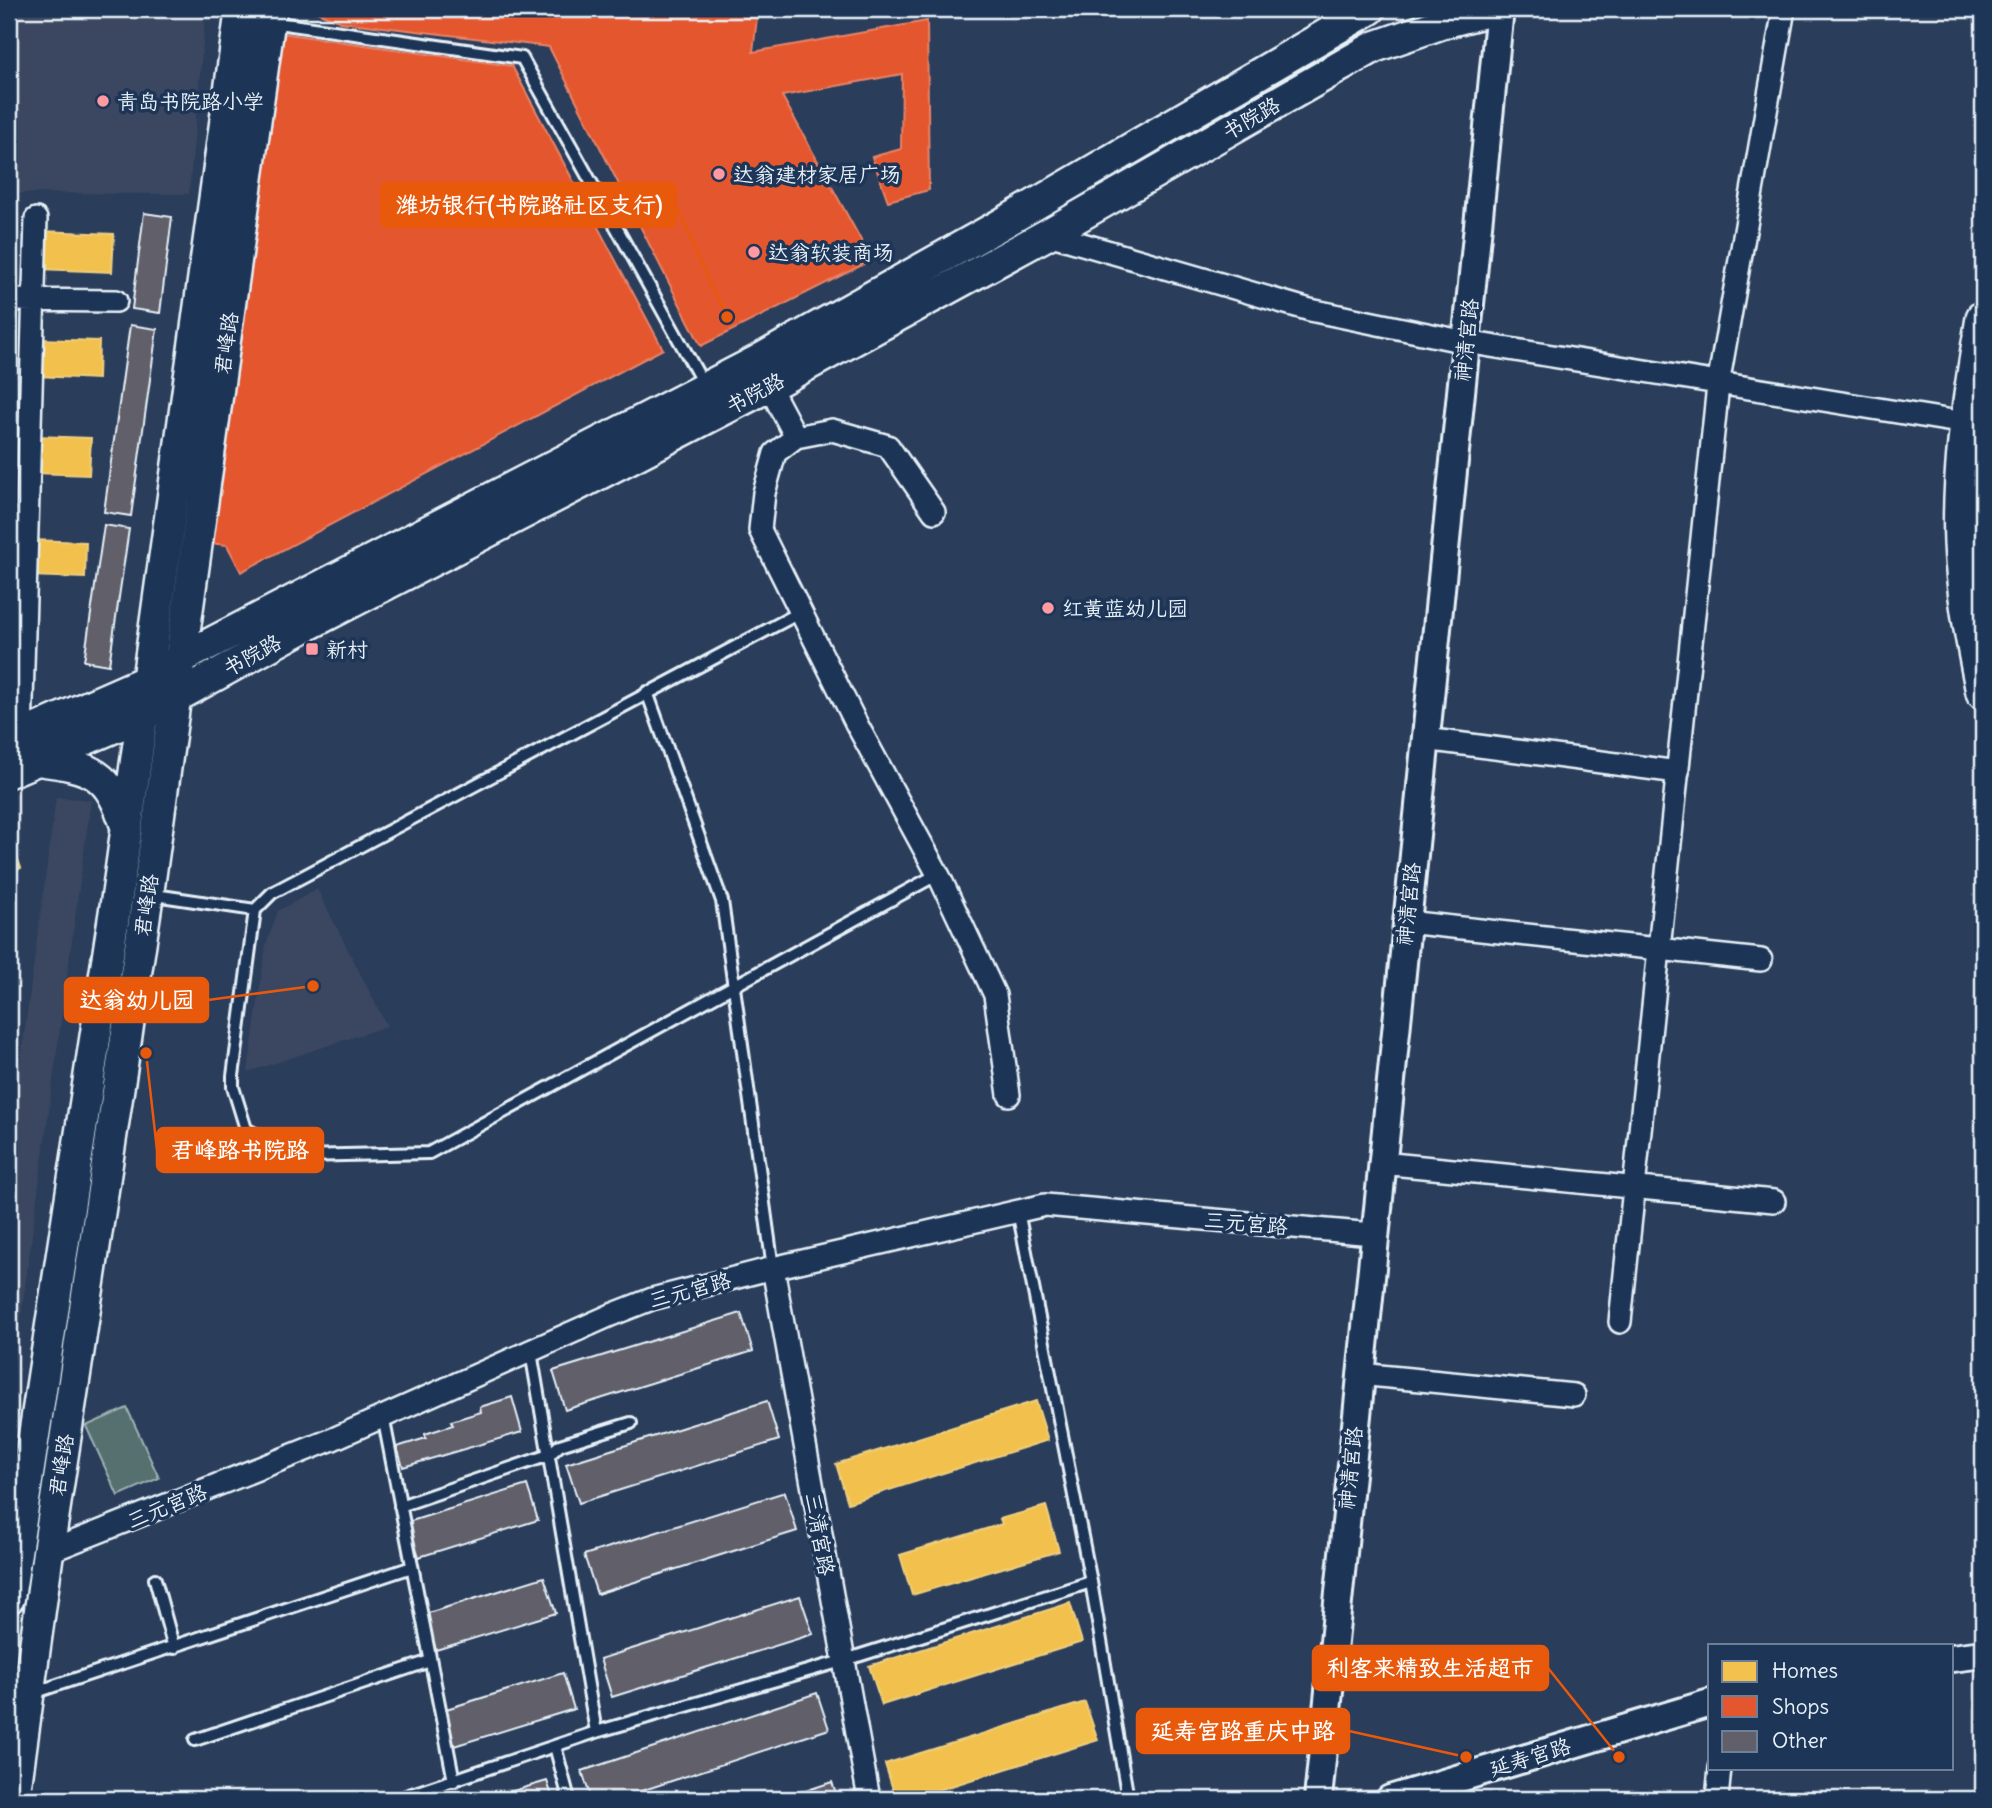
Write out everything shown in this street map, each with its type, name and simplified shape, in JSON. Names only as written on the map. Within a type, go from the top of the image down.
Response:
[{"type":"main road","name":"书院路","points":[[15,738],[148,680],[181,658],[705,387],[998,226],[1370,9]]},
{"type":"main road","name":"书院路","points":[[9,772],[143,715],[302,628],[769,386],[1048,234],[1374,47],[1446,22],[1499,9]]},
{"type":"main road","name":"君峰路","points":[[14,1799],[48,1552],[176,696],[256,16]]},
{"type":"main road","name":"君峰路","points":[[9,1598],[12,1556],[148,680],[256,16]]},
{"type":"main road","points":[[1983,318],[1965,423],[1961,542],[1967,611],[1983,692]]},
{"type":"main road","points":[[38,760],[74,765],[93,771],[107,782],[118,799],[127,828]]},
{"type":"street","name":"神清宫路","points":[[1318,1799],[1373,1234],[1499,9]]},
{"type":"street","points":[[1620,1322],[1718,384],[1784,9]]},
{"type":"street","points":[[15,738],[18,506],[35,300],[36,219]]},
{"type":"street","points":[[1048,234],[1310,310],[1466,342],[1965,423]]},
{"type":"street","points":[[9,300],[116,301]]},
{"type":"street","points":[[769,386],[796,437]]},
{"type":"street","points":[[934,512],[888,446],[832,430],[796,437],[775,453],[764,493],[760,530],[799,613],[938,874],[995,995],[1009,1095]]},
{"type":"street","points":[[1425,739],[1678,772]]},
{"type":"street","points":[[1406,922],[1761,960]]},
{"type":"street","points":[[1381,1163],[1774,1201]]},
{"type":"street","name":"三元宫路","points":[[48,1552],[270,1464],[611,1315],[652,1299],[774,1268],[1045,1205],[1373,1234]]},
{"type":"street","name":"三清宫路","points":[[774,1268],[842,1661],[869,1799]]},
{"type":"street","points":[[1359,1374],[1574,1395]]},
{"type":"street","points":[[12,1556],[48,1552]]},
{"type":"street","points":[[1954,1658],[1983,1654]]},
{"type":"street","name":"延寿宫路","points":[[1390,1799],[1708,1704]]},
{"type":"street","points":[[1717,1799],[1720,1770]]},
{"type":"lane","points":[[256,16],[522,58],[705,387]]},
{"type":"lane","points":[[799,613],[272,893],[255,910],[233,1087],[246,1129],[291,1153],[303,1156],[429,1153],[938,874]]},
{"type":"lane","points":[[647,692],[722,901],[774,1268]]},
{"type":"lane","points":[[148,894],[255,910]]},
{"type":"lane","points":[[1018,1212],[1091,1582],[1128,1799]]},
{"type":"lane","points":[[531,1352],[596,1732]]},
{"type":"lane","points":[[383,1416],[454,1781]]},
{"type":"lane","points":[[400,1506],[549,1455],[560,1445],[631,1423]]},
{"type":"lane","points":[[28,1695],[412,1567]]},
{"type":"lane","points":[[155,1579],[174,1648]]},
{"type":"lane","points":[[397,1799],[596,1732],[842,1661],[1091,1582]]},
{"type":"lane","points":[[195,1740],[430,1661]]},
{"type":"lane","points":[[555,1746],[569,1799]]},
{"type":"lane","points":[[341,1799],[357,1799]]},
{"type":"shaded area","name":"青岛书院路小学","points":[[9,9],[206,9],[189,194],[9,193]]},
{"type":"shaded area","points":[[56,797],[91,800],[9,1405],[9,1148]]},
{"type":"shaded area","points":[[317,889],[387,1026],[248,1072],[266,945],[278,911]]},
{"type":"green space","points":[[127,1408],[159,1478],[118,1496],[86,1426]]},
{"type":"building: Homes","points":[[41,231],[114,234],[112,272],[39,269]]},
{"type":"building: Homes","points":[[9,240],[17,240],[16,274],[9,274]]},
{"type":"building: Homes","points":[[38,339],[99,341],[98,379],[37,376]]},
{"type":"building: Homes","points":[[9,343],[15,343],[15,376],[9,376]]},
{"type":"building: Homes","points":[[35,436],[91,438],[89,475],[34,473]]},
{"type":"building: Homes","points":[[9,442],[12,442],[12,475],[9,475]]},
{"type":"building: Homes","points":[[31,540],[86,542],[85,578],[29,576]]},
{"type":"building: Homes","points":[[9,835],[21,868],[9,873]]},
{"type":"building: Homes","points":[[1036,1401],[1048,1440],[848,1503],[836,1464]]},
{"type":"building: Homes","points":[[1046,1506],[1059,1551],[912,1595],[900,1555],[1002,1524],[1000,1519]]},
{"type":"building: Homes","points":[[1070,1603],[1082,1642],[882,1705],[869,1666]]},
{"type":"building: Homes","points":[[1085,1702],[1098,1740],[910,1799],[896,1799],[885,1764]]},
{"type":"building: Shops","name":"达翁建材家居广场","points":[[310,9],[758,9],[753,52],[927,21],[929,190],[888,201],[872,157],[901,149],[902,74],[782,96],[872,260],[701,346],[549,47],[341,22]]},
{"type":"building: Shops","points":[[281,33],[512,66],[663,349],[241,572],[227,545],[209,543]]},
{"type":"building: Other","points":[[144,213],[172,217],[160,313],[132,309]]},
{"type":"building: Other","points":[[130,325],[157,329],[131,516],[104,512]]},
{"type":"building: Other","points":[[104,525],[129,529],[109,665],[84,661]]},
{"type":"building: Other","points":[[741,1313],[753,1351],[565,1410],[553,1371]]},
{"type":"building: Other","points":[[512,1397],[522,1432],[403,1467],[397,1447],[426,1438],[425,1434],[453,1425],[451,1421],[481,1412],[480,1407]]},
{"type":"building: Other","points":[[767,1401],[779,1440],[579,1503],[566,1464]]},
{"type":"building: Other","points":[[527,1485],[538,1520],[419,1557],[408,1522]]},
{"type":"building: Other","points":[[785,1492],[797,1531],[597,1594],[584,1555]]},
{"type":"building: Other","points":[[544,1577],[556,1613],[436,1650],[425,1614]]},
{"type":"building: Other","points":[[800,1596],[813,1634],[612,1697],[600,1659]]},
{"type":"building: Other","points":[[563,1673],[574,1709],[454,1746],[443,1710]]},
{"type":"building: Other","points":[[817,1693],[829,1729],[617,1799],[591,1799],[582,1771]]},
{"type":"building: Other","points":[[547,1781],[553,1799],[486,1799]]},
{"type":"building: Other","points":[[832,1782],[838,1799],[781,1799]]},
{"type":"place","name":"青岛书院路小学","points":[[103,101]]},
{"type":"place","name":"达翁建材家居广场","points":[[719,174]]},
{"type":"place","name":"达翁软装商场","points":[[754,252]]},
{"type":"place","name":"潍坊银行(书院路社区支行)","points":[[727,317]]},
{"type":"place","name":"红黄蓝幼儿园","points":[[1048,608]]},
{"type":"place","name":"新村","points":[[312,649]]},
{"type":"place","name":"达翁幼儿园","points":[[313,986]]},
{"type":"place","name":"君峰路书院路","points":[[146,1053]]},
{"type":"place","name":"延寿宫路重庆中路","points":[[1466,1757]]},
{"type":"place","name":"利客来精致生活超市","points":[[1619,1757]]}]
